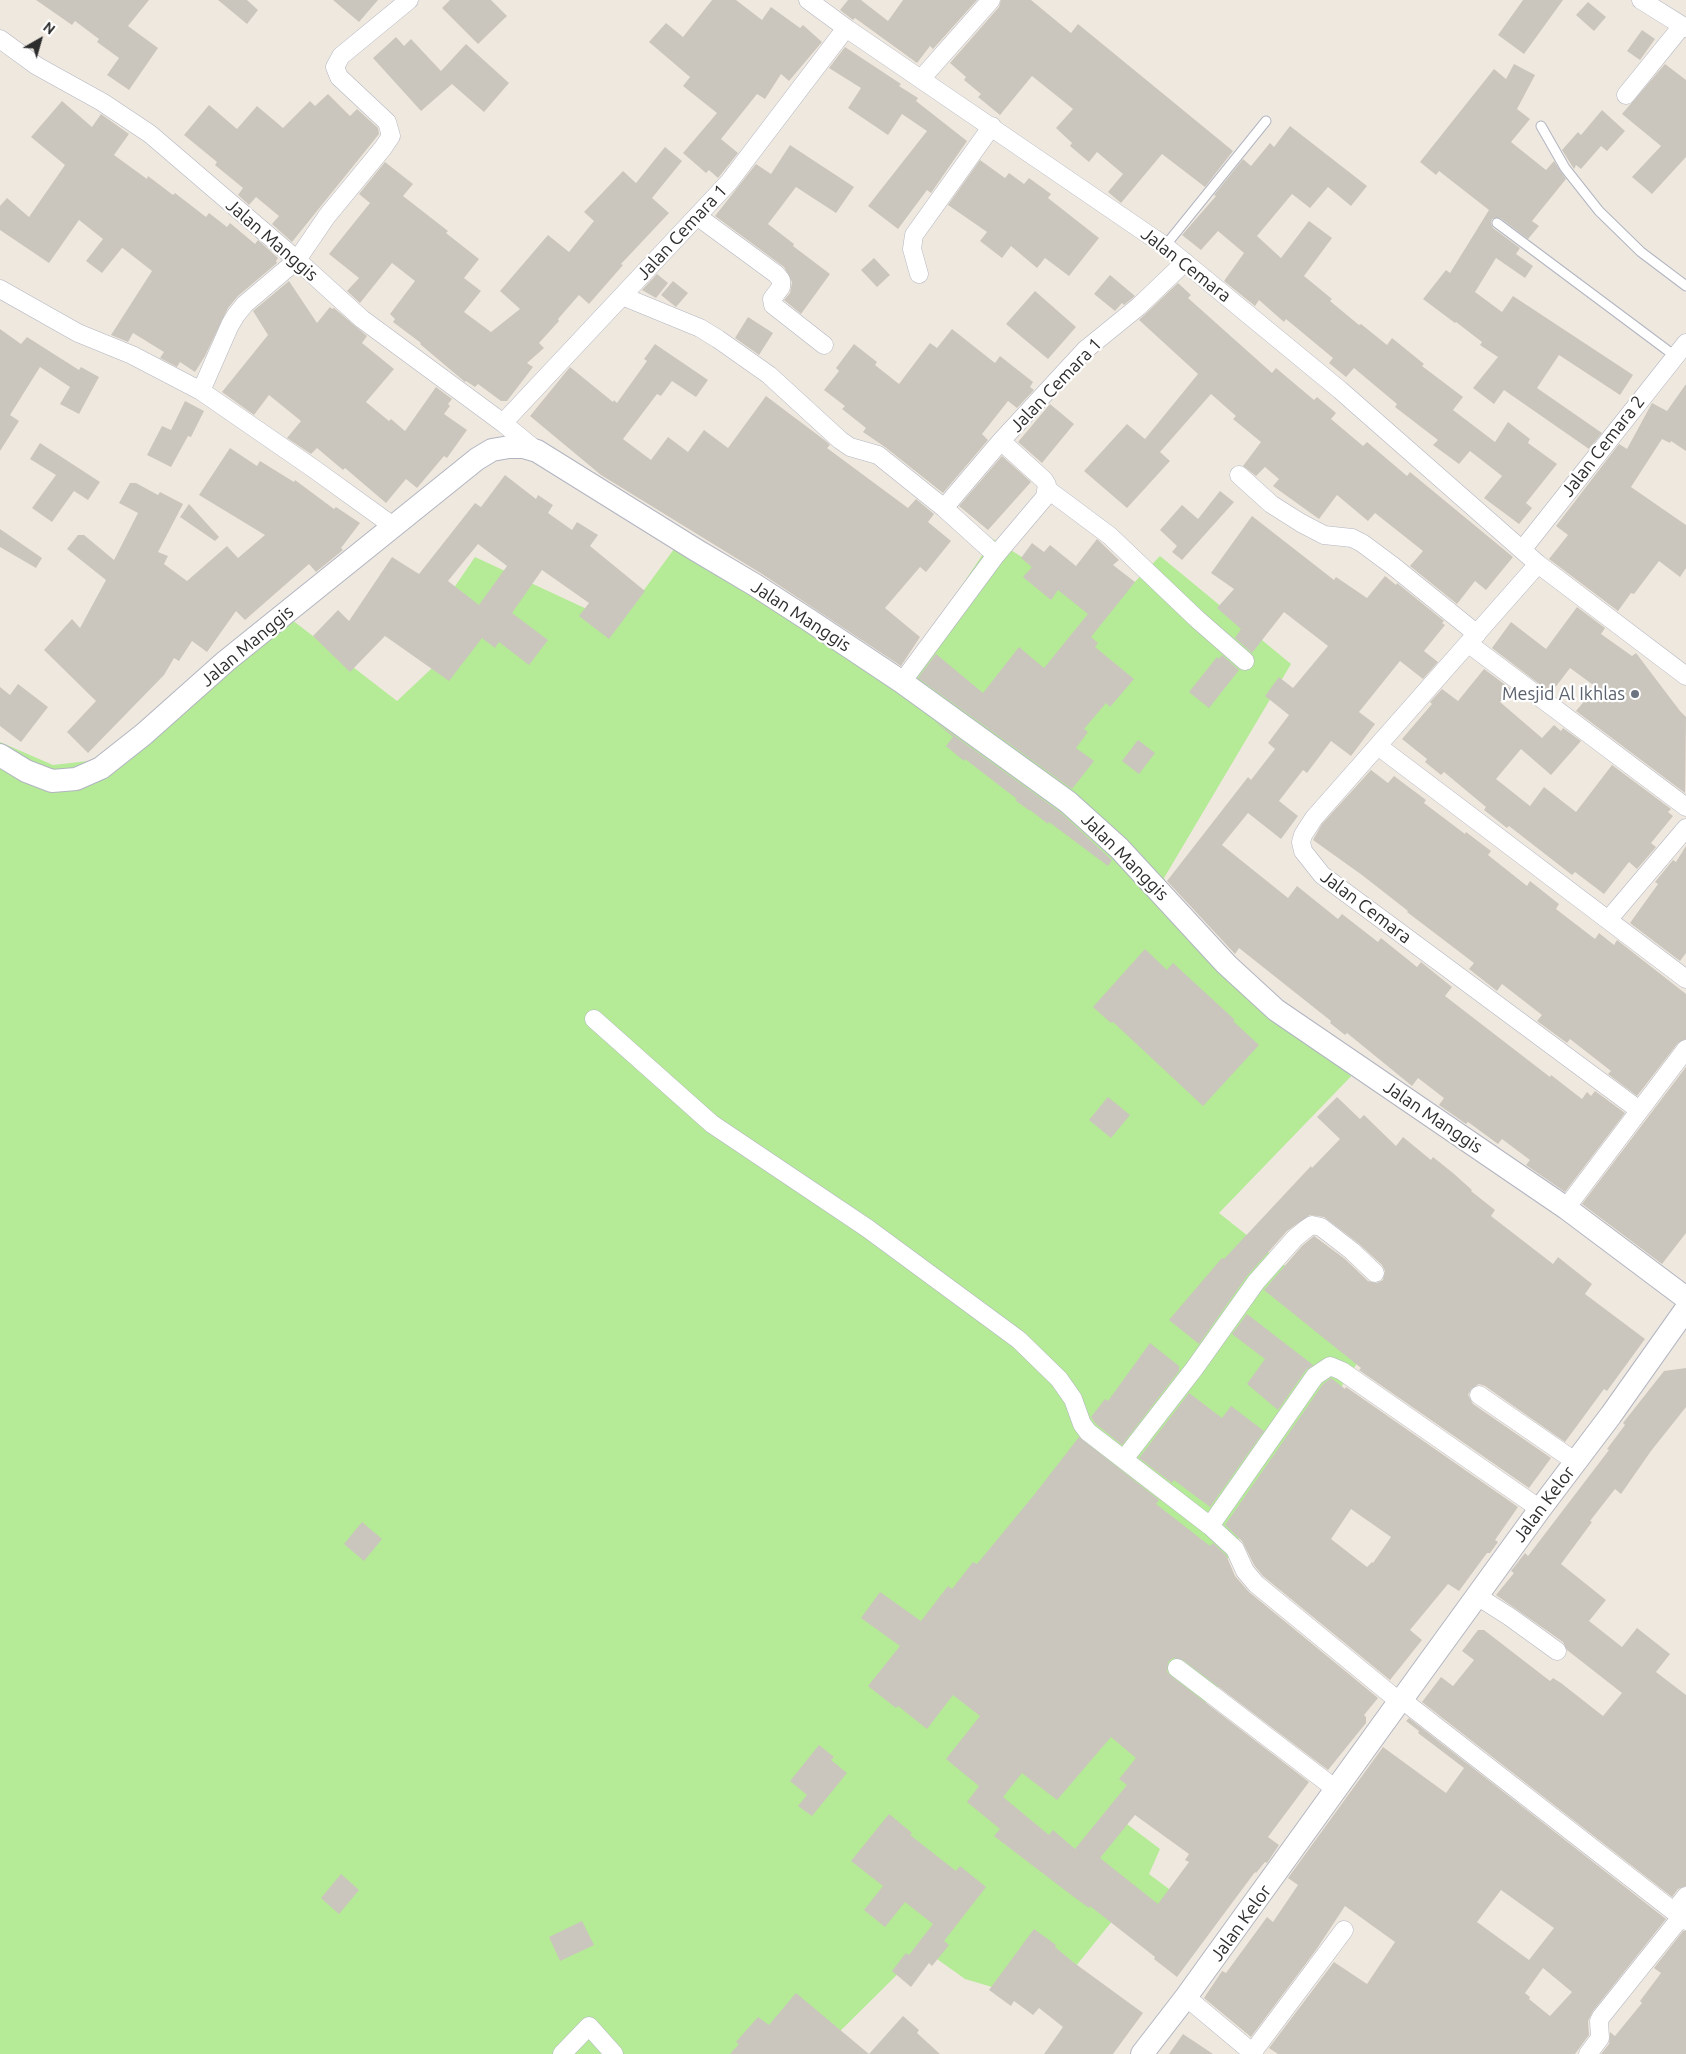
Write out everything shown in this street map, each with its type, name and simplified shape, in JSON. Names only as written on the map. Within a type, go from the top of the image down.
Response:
[{"type":"street","points":[[201,391],[236,315],[245,304],[297,260],[327,216],[391,136],[386,122],[339,77],[335,68],[341,56],[409,0]]},
{"type":"street","name":"Jalan Cemara","points":[[808,0],[1165,246],[1340,390],[1538,564],[1686,676]]},
{"type":"street","points":[[921,79],[992,0]]},
{"type":"street","points":[[1626,95],[1684,27],[1641,0]]},
{"type":"street","name":"Jalan Cemara 1","points":[[502,422],[729,182],[846,28]]},
{"type":"street","name":"Jalan Manggis","points":[[0,39],[37,66],[102,102],[150,134],[297,260],[362,319],[502,422],[537,451],[696,550],[755,584],[902,682],[1068,802],[1119,848],[1226,964],[1276,1010],[1566,1208],[1686,1298]]},
{"type":"street","points":[[919,274],[912,249],[914,235],[992,126]]},
{"type":"street","points":[[697,216],[776,274],[781,280],[782,288],[772,299],[773,305],[824,345]]},
{"type":"street","name":"Jalan Cemara 1","points":[[1185,262],[1138,307],[1086,350],[1001,441],[1044,480],[1047,489],[1110,536],[1197,619],[1245,661]]},
{"type":"street","points":[[0,289],[78,333],[132,355],[201,391],[314,468],[393,526]]},
{"type":"street","points":[[622,296],[700,328],[718,339],[769,375],[840,440],[850,447],[878,455],[944,508],[996,555]]},
{"type":"street","name":"Jalan Cemara 2","points":[[1522,550],[1680,349]]},
{"type":"street","points":[[944,508],[1001,441]]},
{"type":"street","name":"Jalan Manggis","points":[[0,755],[26,771],[52,780],[76,779],[101,768],[144,734],[234,655],[477,459],[492,450],[523,447],[537,451]]},
{"type":"street","points":[[1239,475],[1271,504],[1301,523],[1324,535],[1352,538],[1393,566],[1473,639],[1686,807]]},
{"type":"street","points":[[902,682],[996,555],[1045,498],[1047,489]]},
{"type":"street","name":"Jalan Cemara","points":[[1538,564],[1314,818],[1303,835],[1301,842],[1303,851],[1308,859],[1322,875],[1639,1110]]},
{"type":"street","points":[[1378,746],[1686,979]]},
{"type":"street","points":[[1608,920],[1686,828]]},
{"type":"street","points":[[594,1019],[712,1124],[867,1228],[1019,1340],[1058,1379],[1073,1399],[1082,1424],[1088,1432],[1210,1526],[1235,1549],[1245,1571],[1256,1584],[1400,1700],[1680,1916]]},
{"type":"street","points":[[1566,1208],[1686,1048]]},
{"type":"street","points":[[1124,1459],[1194,1368],[1256,1282],[1295,1238],[1306,1229],[1312,1225],[1321,1227],[1376,1273]]},
{"type":"street","name":"Jalan Kelor","points":[[1142,2054],[1186,1998],[1400,1700],[1611,1415],[1686,1309]]},
{"type":"street","points":[[1210,1526],[1315,1376],[1330,1366],[1342,1371],[1540,1509]]},
{"type":"street","points":[[1479,1395],[1576,1462]]},
{"type":"street","points":[[1477,1596],[1558,1651]]},
{"type":"street","points":[[1176,1668],[1337,1790]]},
{"type":"street","points":[[1588,2054],[1600,2038],[1598,2021],[1600,2017],[1680,1916],[1686,1896]]},
{"type":"street","points":[[1186,1998],[1253,2054],[1344,1930]]},
{"type":"street","points":[[562,2054],[589,2026],[614,2054]]},
{"type":"lane","points":[[1165,246],[1266,121]]},
{"type":"lane","points":[[1541,126],[1565,168],[1599,211],[1641,252],[1686,286]]},
{"type":"lane","points":[[1497,223],[1680,349]]},
{"type":"green space","points":[[993,539],[1078,592],[1125,592],[1160,556],[1291,664],[1164,878],[1185,923],[1361,1066],[1219,1213],[1375,1337],[1241,1535],[1191,1626],[1240,1658],[1119,1818],[1160,1849],[1149,1874],[1185,1901],[1173,1927],[1130,1899],[1046,2003],[965,1979],[923,1949],[817,2054],[0,2054],[0,742],[53,765],[133,756],[287,616],[397,701],[462,640],[447,598],[475,557],[619,624],[677,545],[754,571],[899,679]]},
{"type":"building","points":[[36,0],[149,0],[128,26],[158,48],[129,90],[107,75],[119,58],[97,42],[99,39],[75,21],[72,25]]},
{"type":"building","points":[[218,0],[247,0],[258,10],[247,24]]},
{"type":"building","points":[[333,0],[378,0],[359,22]]},
{"type":"building","points":[[450,0],[491,0],[507,16],[478,44],[442,8]]},
{"type":"building","points":[[712,0],[736,0],[762,20],[771,7],[800,28],[803,25],[822,42],[789,81],[781,74],[765,99],[757,94],[721,139],[738,153],[718,178],[709,170],[706,173],[683,153],[717,113],[683,86],[690,77],[649,42],[666,23],[683,37]]},
{"type":"building","points":[[848,0],[861,0],[888,21],[903,0],[977,0],[933,49],[930,46],[917,63],[855,18],[853,20],[840,10]]},
{"type":"building","points":[[1001,0],[1031,0],[1071,33],[1078,24],[1233,151],[1205,187],[1162,154],[1121,203],[1108,192],[1123,174],[1097,152],[1089,162],[1070,146],[1072,143],[1056,128],[1073,109],[1032,76],[1000,115],[978,97],[981,94],[964,80],[966,77],[950,63],[999,7]]},
{"type":"building","points":[[1523,0],[1563,0],[1524,54],[1498,35]]},
{"type":"building","points":[[1588,2],[1606,17],[1594,31],[1576,15]]},
{"type":"building","points":[[1642,30],[1655,39],[1640,60],[1627,51]]},
{"type":"building","points":[[396,37],[404,46],[411,39],[441,71],[466,44],[509,83],[484,112],[452,84],[421,111],[373,58]]},
{"type":"building","points":[[845,47],[901,84],[899,86],[918,98],[916,101],[967,141],[931,193],[927,190],[898,229],[868,206],[927,131],[902,114],[888,135],[848,108],[861,88],[829,68]]},
{"type":"building","points":[[1514,64],[1535,75],[1517,109],[1530,119],[1511,142],[1546,170],[1554,161],[1566,179],[1532,221],[1539,226],[1528,239],[1500,218],[1492,219],[1493,228],[1520,248],[1516,254],[1533,266],[1525,278],[1496,258],[1475,292],[1502,312],[1513,296],[1633,375],[1620,395],[1559,355],[1537,388],[1602,433],[1589,449],[1504,390],[1494,404],[1473,388],[1498,357],[1480,345],[1482,342],[1423,299],[1446,270],[1450,273],[1489,210],[1439,171],[1436,175],[1420,162],[1494,69],[1506,79]]},
{"type":"building","points":[[1665,64],[1686,80],[1686,157],[1652,194],[1632,177],[1661,146],[1622,114]]},
{"type":"building","points":[[328,94],[350,116],[357,109],[378,128],[379,134],[292,242],[272,224],[279,216],[256,197],[249,205],[238,195],[243,188],[215,165],[217,162],[184,135],[209,105],[237,129],[257,106],[283,128],[310,101],[315,106]]},
{"type":"building","points":[[62,101],[92,127],[101,114],[129,134],[114,155],[147,179],[148,176],[173,195],[175,193],[206,217],[209,213],[227,227],[230,223],[255,244],[258,240],[278,258],[277,263],[238,296],[228,308],[205,356],[195,372],[180,362],[177,367],[160,358],[164,352],[133,333],[128,342],[111,335],[152,271],[124,249],[122,248],[102,273],[86,261],[103,239],[79,220],[49,263],[0,230],[0,206],[7,198],[29,217],[65,165],[31,137]]},
{"type":"building","points":[[1602,110],[1625,131],[1607,151],[1601,146],[1581,169],[1576,165],[1574,169],[1562,150],[1578,132],[1581,135]]},
{"type":"building","points":[[1290,126],[1367,186],[1351,206],[1328,187],[1310,208],[1292,194],[1257,236],[1281,258],[1309,221],[1332,238],[1304,276],[1359,325],[1361,324],[1387,345],[1392,338],[1424,364],[1422,366],[1463,397],[1453,410],[1495,442],[1508,422],[1530,439],[1528,443],[1557,464],[1526,503],[1532,508],[1519,524],[1484,498],[1502,476],[1470,451],[1459,464],[1433,445],[1438,440],[1395,407],[1397,404],[1354,368],[1346,377],[1329,363],[1333,358],[1286,319],[1284,322],[1259,300],[1255,306],[1224,281],[1244,253],[1218,231],[1201,250],[1182,235],[1216,196],[1214,195],[1243,159],[1251,166],[1270,143],[1274,147]]},
{"type":"building","points":[[790,145],[854,187],[836,213],[796,187],[768,224],[830,274],[801,314],[784,300],[790,293],[792,282],[784,267],[715,216],[756,164],[771,174]]},
{"type":"building","points":[[665,147],[682,161],[652,198],[669,213],[621,264],[623,265],[589,304],[579,295],[558,319],[559,321],[539,343],[544,348],[527,363],[533,367],[507,401],[501,401],[478,384],[475,387],[465,382],[421,343],[393,322],[395,319],[390,314],[415,281],[392,263],[360,303],[347,291],[359,278],[329,254],[370,203],[359,194],[385,162],[413,184],[403,196],[448,231],[446,233],[479,259],[464,278],[481,291],[464,312],[491,332],[520,309],[500,291],[548,235],[569,252],[594,221],[584,212],[623,171],[636,183]]},
{"type":"building","points":[[980,160],[1005,178],[1009,173],[1024,184],[1029,178],[1051,194],[1048,198],[1099,238],[1069,276],[1045,258],[1037,268],[1011,246],[1002,258],[980,241],[987,232],[948,205]]},
{"type":"building","points":[[874,258],[890,275],[877,287],[861,270]]},
{"type":"building","points":[[657,274],[668,283],[656,298],[642,290]]},
{"type":"building","points":[[1110,275],[1135,296],[1124,305],[1122,303],[1115,311],[1094,294]]},
{"type":"building","points":[[289,281],[317,323],[330,307],[334,308],[367,336],[362,343],[394,369],[366,402],[389,421],[391,419],[405,431],[436,387],[452,399],[448,404],[450,406],[444,414],[467,430],[447,458],[444,456],[417,488],[406,479],[386,503],[345,468],[343,470],[317,448],[311,454],[287,438],[301,421],[269,395],[254,415],[222,392],[268,335],[253,311]]},
{"type":"building","points":[[673,281],[688,293],[676,307],[661,295]]},
{"type":"building","points":[[1178,283],[1191,295],[1188,298],[1272,373],[1276,368],[1314,400],[1317,397],[1336,413],[1331,419],[1363,446],[1367,442],[1407,476],[1410,472],[1513,557],[1486,590],[1475,581],[1457,604],[1410,566],[1423,551],[1375,513],[1368,521],[1337,495],[1319,519],[1273,486],[1279,479],[1265,467],[1256,476],[1243,466],[1261,442],[1233,419],[1236,416],[1211,394],[1160,452],[1170,461],[1127,508],[1084,471],[1127,424],[1145,439],[1198,374],[1139,320]]},
{"type":"building","points":[[1035,291],[1076,327],[1048,359],[1006,324]]},
{"type":"building","points":[[748,317],[773,333],[759,355],[735,338]]},
{"type":"building","points":[[0,329],[21,344],[27,337],[79,370],[81,367],[99,377],[79,414],[60,404],[70,387],[40,367],[10,415],[19,421],[0,451]]},
{"type":"building","points":[[952,329],[995,363],[1000,356],[1033,382],[1030,387],[1034,390],[1017,408],[1008,401],[982,434],[988,440],[943,493],[863,432],[866,428],[842,409],[845,406],[824,390],[839,371],[836,368],[854,344],[877,362],[875,365],[899,384],[930,343],[937,348]]},
{"type":"building","points":[[655,344],[708,380],[696,397],[672,381],[661,396],[657,394],[623,439],[651,460],[668,437],[688,452],[704,430],[728,448],[766,396],[827,442],[830,445],[827,448],[908,508],[916,499],[934,514],[928,522],[951,541],[926,572],[920,567],[885,608],[920,637],[901,666],[762,574],[601,475],[530,416],[570,367],[613,402],[614,400],[617,403],[647,361],[644,359]]},
{"type":"building","points":[[1686,384],[1686,451],[1671,441],[1670,443],[1662,439],[1631,487],[1686,525],[1686,568],[1680,577],[1659,561],[1634,594],[1631,593],[1618,611],[1549,559],[1568,535],[1556,526],[1619,444],[1627,449],[1652,403],[1667,411]]},
{"type":"building","points":[[185,401],[204,411],[191,437],[188,436],[171,467],[147,455],[162,426],[171,430]]},
{"type":"building","points":[[1050,404],[1074,424],[1042,463],[1018,442]]},
{"type":"building","points":[[40,443],[100,482],[88,500],[74,491],[52,522],[32,508],[56,475],[30,459]]},
{"type":"building","points":[[230,448],[257,466],[260,461],[294,482],[295,480],[334,509],[336,507],[360,523],[341,548],[343,550],[316,572],[309,564],[245,620],[236,611],[207,652],[192,641],[179,661],[174,658],[164,675],[88,753],[67,732],[96,701],[44,650],[72,619],[80,628],[106,580],[67,549],[78,535],[84,535],[114,560],[138,513],[119,503],[130,483],[136,483],[158,495],[160,492],[183,504],[158,552],[168,556],[164,564],[187,581],[227,546],[238,558],[265,535],[199,495]]},
{"type":"building","points":[[1002,456],[1031,482],[988,530],[959,506]]},
{"type":"building","points":[[505,475],[536,499],[538,495],[553,505],[548,513],[572,530],[577,522],[598,535],[590,546],[645,591],[609,639],[579,616],[589,603],[542,570],[512,613],[548,640],[529,665],[499,642],[495,648],[482,638],[449,681],[385,636],[350,672],[313,636],[338,610],[349,621],[392,557],[419,574],[475,503],[481,507]],"holes":[[[478,544],[507,566],[479,605],[448,581]]]},
{"type":"building","points":[[1220,491],[1234,502],[1182,560],[1172,552],[1177,546],[1160,530],[1182,505],[1198,519]]},
{"type":"building","points":[[189,504],[219,537],[215,541],[180,517]]},
{"type":"building","points":[[1252,516],[1334,580],[1336,577],[1367,598],[1385,576],[1396,585],[1397,583],[1444,621],[1442,623],[1445,625],[1424,651],[1438,662],[1423,679],[1400,661],[1359,712],[1375,724],[1351,756],[1331,741],[1307,773],[1303,770],[1279,801],[1298,816],[1281,839],[1248,813],[1222,845],[1288,898],[1297,886],[1338,919],[1342,914],[1378,942],[1381,938],[1417,967],[1421,962],[1452,987],[1445,996],[1550,1077],[1551,1075],[1582,1099],[1587,1092],[1591,1096],[1595,1091],[1625,1113],[1565,1192],[1526,1165],[1530,1160],[1502,1139],[1498,1144],[1468,1122],[1466,1124],[1439,1105],[1444,1098],[1418,1078],[1412,1086],[1347,1033],[1345,1035],[1330,1023],[1331,1021],[1239,948],[1235,954],[1167,881],[1248,777],[1251,780],[1275,749],[1268,743],[1289,715],[1265,696],[1279,677],[1293,688],[1328,646],[1284,612],[1252,653],[1235,638],[1241,629],[1217,608],[1234,589],[1211,573]]},
{"type":"building","points":[[0,529],[42,558],[36,568],[0,547]]},
{"type":"building","points":[[1097,539],[1119,560],[1113,565],[1135,582],[1091,637],[1098,643],[1095,647],[1134,679],[1110,707],[1106,703],[1084,729],[1088,732],[1076,748],[1094,761],[1072,789],[918,678],[936,654],[983,693],[1019,647],[1044,668],[1088,614],[1058,590],[1051,600],[1023,577],[1032,567],[1021,558],[1032,543],[1044,552],[1050,545],[1076,566]]},
{"type":"building","points":[[1577,607],[1605,628],[1601,634],[1632,656],[1636,653],[1686,717],[1685,793],[1576,711],[1596,687],[1570,668],[1551,693],[1492,648],[1511,622],[1546,649]]},
{"type":"building","points":[[1222,655],[1239,670],[1209,708],[1189,692],[1217,657],[1219,659]]},
{"type":"building","points":[[1484,669],[1511,689],[1500,702],[1542,738],[1554,725],[1561,731],[1563,728],[1581,741],[1551,775],[1521,749],[1496,779],[1530,806],[1544,787],[1576,812],[1612,765],[1671,809],[1668,812],[1673,816],[1651,843],[1656,847],[1637,869],[1629,862],[1604,894],[1575,872],[1572,875],[1509,826],[1507,828],[1484,810],[1486,807],[1444,772],[1441,775],[1425,762],[1427,759],[1402,739],[1432,704],[1430,702],[1442,689],[1458,701]]},
{"type":"building","points":[[18,684],[48,707],[21,742],[0,726],[0,687],[10,695]]},
{"type":"building","points":[[934,721],[1060,812],[1112,860],[1108,866],[1049,822],[1048,824],[1015,800],[1017,799],[946,746],[953,737]]},
{"type":"building","points":[[1138,740],[1155,753],[1139,774],[1122,761]]},
{"type":"building","points":[[1371,770],[1388,783],[1394,776],[1426,800],[1424,803],[1491,851],[1488,855],[1527,886],[1530,881],[1559,904],[1556,909],[1595,939],[1599,933],[1614,945],[1617,940],[1686,994],[1686,1039],[1678,1043],[1637,1096],[1608,1074],[1611,1071],[1570,1039],[1567,1043],[1537,1021],[1542,1015],[1502,984],[1497,991],[1469,969],[1474,963],[1362,875],[1313,840],[1322,824]]},
{"type":"building","points":[[1686,846],[1686,953],[1680,961],[1630,923],[1658,884],[1655,882],[1673,860],[1676,862]]},
{"type":"building","points":[[1145,949],[1167,970],[1173,963],[1235,1020],[1233,1021],[1259,1045],[1203,1106],[1113,1022],[1111,1023],[1093,1007]]},
{"type":"building","points":[[1686,1067],[1686,1233],[1662,1264],[1582,1204]]},
{"type":"building","points":[[1108,1097],[1130,1115],[1111,1138],[1089,1120]]},
{"type":"building","points":[[1337,1097],[1360,1119],[1364,1115],[1396,1146],[1403,1137],[1431,1160],[1433,1157],[1495,1210],[1491,1216],[1553,1264],[1558,1257],[1592,1284],[1585,1294],[1645,1339],[1607,1391],[1604,1389],[1565,1442],[1485,1386],[1479,1384],[1471,1389],[1468,1395],[1473,1404],[1551,1458],[1529,1488],[1359,1370],[1361,1368],[1264,1290],[1302,1246],[1314,1236],[1345,1259],[1368,1281],[1377,1283],[1383,1280],[1385,1271],[1382,1265],[1358,1243],[1324,1217],[1310,1215],[1287,1231],[1247,1276],[1199,1344],[1169,1320],[1222,1258],[1224,1259],[1311,1166],[1312,1168],[1340,1139],[1317,1117]]},
{"type":"building","points":[[1247,1314],[1313,1365],[1306,1370],[1278,1410],[1247,1384],[1265,1359],[1232,1334]]},
{"type":"building","points":[[1150,1343],[1179,1366],[1179,1371],[1122,1445],[1096,1424],[1091,1417],[1105,1399],[1108,1401]]},
{"type":"building","points":[[1686,1368],[1686,1407],[1651,1451],[1621,1494],[1615,1489],[1590,1521],[1592,1522],[1561,1564],[1606,1600],[1589,1621],[1622,1647],[1637,1628],[1670,1654],[1656,1672],[1686,1695],[1686,1886],[1678,1889],[1672,1897],[1422,1702],[1441,1677],[1453,1686],[1474,1660],[1462,1651],[1478,1630],[1484,1630],[1550,1681],[1553,1678],[1561,1683],[1603,1716],[1622,1693],[1567,1650],[1563,1642],[1496,1595],[1514,1573],[1511,1571],[1525,1553],[1528,1556],[1609,1450],[1607,1449],[1625,1425],[1623,1423],[1664,1371]]},
{"type":"building","points":[[1331,1378],[1345,1389],[1346,1387],[1518,1507],[1495,1540],[1498,1542],[1490,1553],[1487,1553],[1459,1591],[1448,1584],[1410,1630],[1422,1640],[1390,1680],[1263,1576],[1254,1565],[1242,1541],[1225,1525],[1323,1384]],"holes":[[[1351,1509],[1391,1537],[1373,1563],[1367,1567],[1331,1539]]]},
{"type":"building","points":[[1189,1393],[1222,1418],[1231,1406],[1264,1431],[1210,1507],[1174,1480],[1172,1483],[1139,1458]]},
{"type":"building","points":[[1079,1437],[1159,1500],[1156,1504],[1210,1546],[1213,1543],[1226,1555],[1235,1576],[1249,1592],[1378,1698],[1364,1715],[1366,1723],[1328,1770],[1183,1660],[1173,1658],[1168,1662],[1167,1672],[1171,1676],[1309,1782],[1268,1837],[1279,1845],[1267,1863],[1265,1862],[1255,1872],[1177,1977],[1154,1959],[1155,1957],[1090,1906],[1089,1908],[994,1836],[1000,1829],[967,1802],[979,1786],[946,1759],[980,1716],[953,1695],[927,1729],[898,1706],[896,1708],[868,1686],[900,1646],[861,1618],[880,1592],[921,1621],[948,1586],[952,1589],[973,1562],[977,1564]],"holes":[[[1111,1737],[1136,1758],[1119,1779],[1127,1785],[1075,1849],[1053,1830],[1049,1835],[1003,1797],[1022,1773],[1057,1800]],[[1135,1815],[1189,1854],[1185,1860],[1189,1862],[1158,1904],[1100,1858]]]},
{"type":"building","points":[[362,1522],[382,1539],[364,1561],[344,1544]]},
{"type":"building","points":[[1409,1718],[1666,1919],[1593,2011],[1588,2021],[1589,2035],[1575,2054],[1278,2054],[1269,2048],[1334,1962],[1367,1984],[1395,1942],[1345,1906],[1316,1950],[1251,2037],[1204,1998],[1222,1971],[1226,1973],[1267,1917],[1273,1922],[1298,1885],[1288,1878],[1383,1747],[1446,1793],[1464,1768],[1418,1733],[1419,1731],[1406,1721]],"holes":[[[1501,1890],[1554,1928],[1529,1960],[1477,1922]],[[1543,1968],[1572,1992],[1550,2016],[1529,1999],[1530,1997],[1525,1993]]]},
{"type":"building","points":[[819,1745],[834,1757],[831,1760],[847,1773],[812,1816],[798,1806],[807,1795],[790,1781]]},
{"type":"building","points":[[889,1814],[912,1833],[910,1835],[956,1871],[960,1866],[986,1887],[944,1941],[949,1945],[932,1966],[929,1963],[911,1987],[892,1971],[906,1953],[909,1955],[933,1924],[905,1902],[885,1927],[864,1910],[883,1886],[851,1861]]},
{"type":"building","points":[[341,1874],[359,1890],[339,1914],[321,1898]]},
{"type":"building","points":[[582,1921],[594,1945],[560,1961],[549,1937]]},
{"type":"building","points":[[1034,1929],[1056,1945],[1055,1947],[1073,1962],[1143,2013],[1113,2054],[1044,2054],[1063,2027],[1039,2008],[1033,2015],[1014,2001],[1011,2006],[989,1990]]},
{"type":"building","points":[[1683,1931],[1686,1931],[1686,2054],[1601,2054],[1609,2044],[1610,2032],[1615,2036],[1642,2003],[1640,2001],[1661,1973],[1654,1968]]},
{"type":"building","points":[[796,1993],[869,2054],[730,2054],[739,2044],[736,2042],[758,2017],[769,2025]]},
{"type":"building","points":[[903,2016],[919,2030],[917,2033],[940,2054],[869,2054]]},
{"type":"building","points":[[1183,2034],[1213,2054],[1169,2054]]},
{"type":"place","name":"Mesjid Al Ikhlas","points":[[1635,694]]}]
